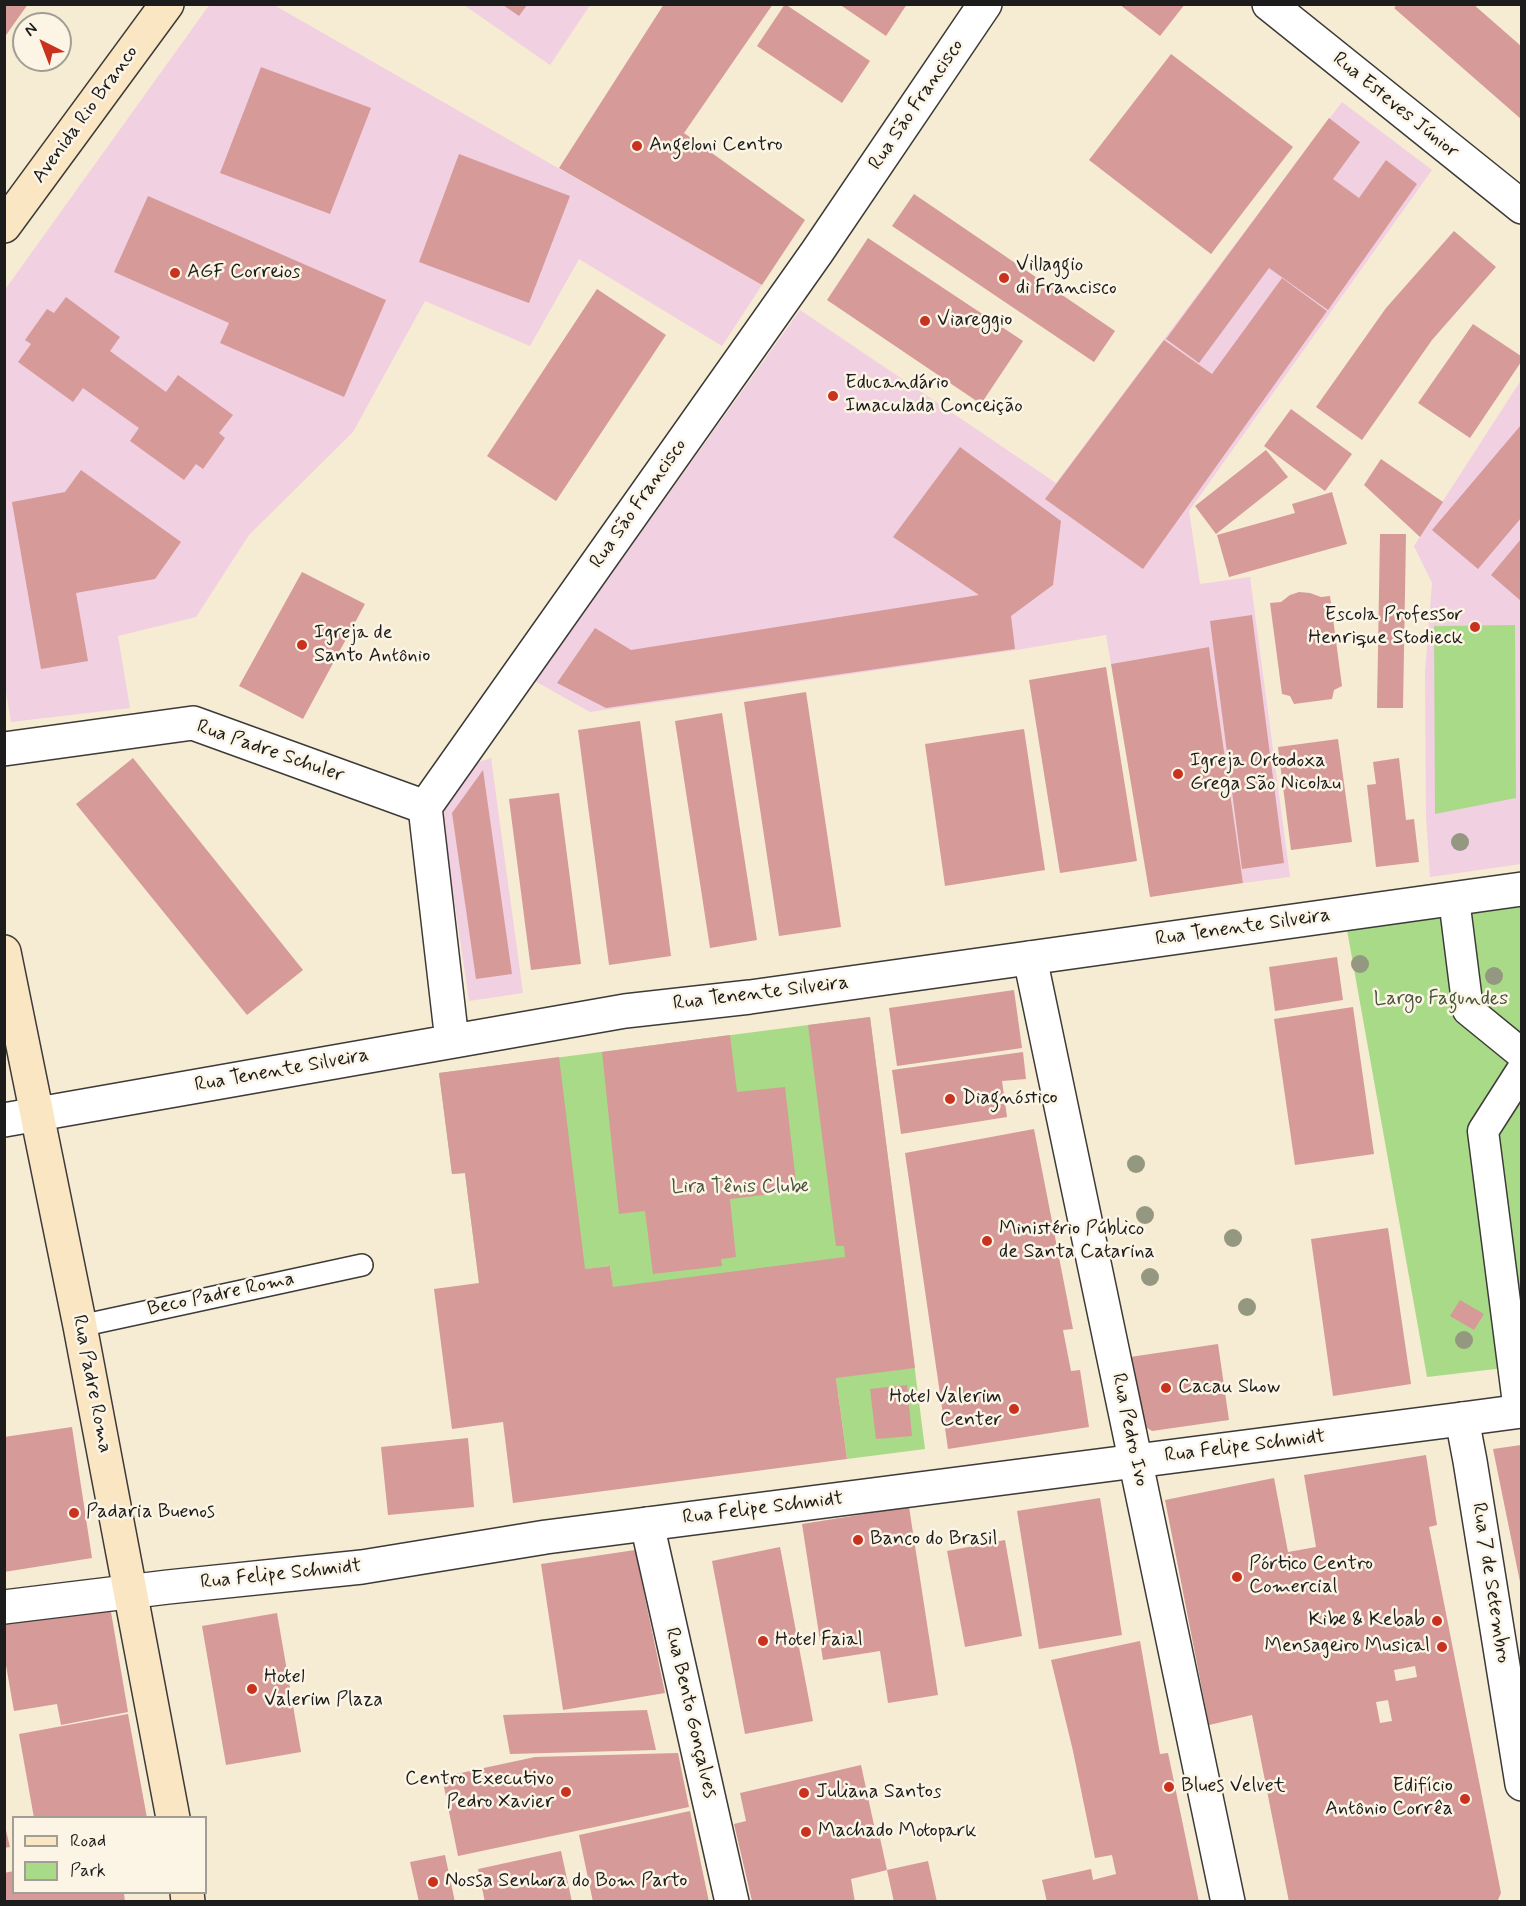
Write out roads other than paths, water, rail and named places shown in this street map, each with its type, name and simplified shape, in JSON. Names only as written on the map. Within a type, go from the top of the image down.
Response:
[{"type":"main road","name":"Avenida Rio Branco","points":[[4,226],[167,4]]},
{"type":"main road","name":"Rua Padre Roma","points":[[4,952],[80,1326],[173,1816]]},
{"type":"street","name":"Rua São Francisco","points":[[425,807],[810,262],[985,4]]},
{"type":"street","name":"Rua Esteves Júnior","points":[[1269,4],[1521,207]]},
{"type":"street","name":"Rua Padre Schuler","points":[[4,749],[193,723],[425,807]]},
{"type":"street","points":[[425,807],[452,1041]]},
{"type":"street","name":"Rua Tenente Silveira","points":[[4,1120],[625,1011],[750,997],[1521,889]]},
{"type":"street","points":[[1454,899],[1468,1010],[1521,1054]]},
{"type":"street","name":"Rua Pedro Ivo","points":[[1030,958],[1228,1902]]},
{"type":"street","points":[[1520,1411],[1483,1131],[1521,1071]]},
{"type":"street","name":"Rua Felipe Schmidt","points":[[4,1607],[362,1567],[647,1524],[1520,1411]]},
{"type":"street","name":"Rua 7 de Setembro","points":[[1462,1419],[1521,1784]]},
{"type":"street","name":"Rua Bento Gonçalves","points":[[647,1524],[732,1902]]},
{"type":"lane","name":"Beco Padre Roma","points":[[80,1326],[362,1265]]},
{"type":"place","name":"Angeloni Centro","points":[[637,146]]},
{"type":"place","name":"AGF Correios","points":[[175,273]]},
{"type":"place","name":"Villaggio di Francisco","points":[[1004,278]]},
{"type":"place","name":"Viareggio","points":[[925,321]]},
{"type":"place","name":"Educandário Imaculada Conceição","points":[[833,396]]},
{"type":"place","name":"Escola Professor Henrique Stodieck","points":[[1475,627]]},
{"type":"place","name":"Igreja de Santo Antônio","points":[[302,645]]},
{"type":"place","name":"Igreja Ortodoxa Grega São Nicolau","points":[[1178,774]]},
{"type":"place","name":"Diagnóstico","points":[[950,1099]]},
{"type":"place","name":"Ministério Público de Santa Catarina","points":[[987,1241]]},
{"type":"place","name":"Cacau Show","points":[[1166,1388]]},
{"type":"place","name":"Hotel Valerim Center","points":[[1014,1409]]},
{"type":"place","name":"Padaria Buenos","points":[[74,1513]]},
{"type":"place","name":"Banco do Brasil","points":[[858,1540]]},
{"type":"place","name":"Pórtico Centro Comercial","points":[[1237,1577]]},
{"type":"place","name":"Kibe & Kebab","points":[[1437,1621]]},
{"type":"place","name":"Hotel Faial","points":[[763,1641]]},
{"type":"place","name":"Mensageiro Musical","points":[[1442,1647]]},
{"type":"place","name":"Hotel Valerim Plaza","points":[[252,1689]]},
{"type":"place","name":"Blues Velvet","points":[[1169,1787]]},
{"type":"place","name":"Centro Executivo Pedro Xavier","points":[[566,1792]]},
{"type":"place","name":"Juliana Santos","points":[[804,1793]]},
{"type":"place","name":"Edifício Antônio Corrêa","points":[[1465,1799]]},
{"type":"place","name":"Machado Motopark","points":[[806,1832]]},
{"type":"place","name":"Nossa Senhora do Bom Parto","points":[[433,1882]]},
{"type":"park label","name":"Largo Fagundes","points":[[1441,1000]]},
{"type":"park label","name":"Lira Tênis Clube","points":[[740,1188]]}]
